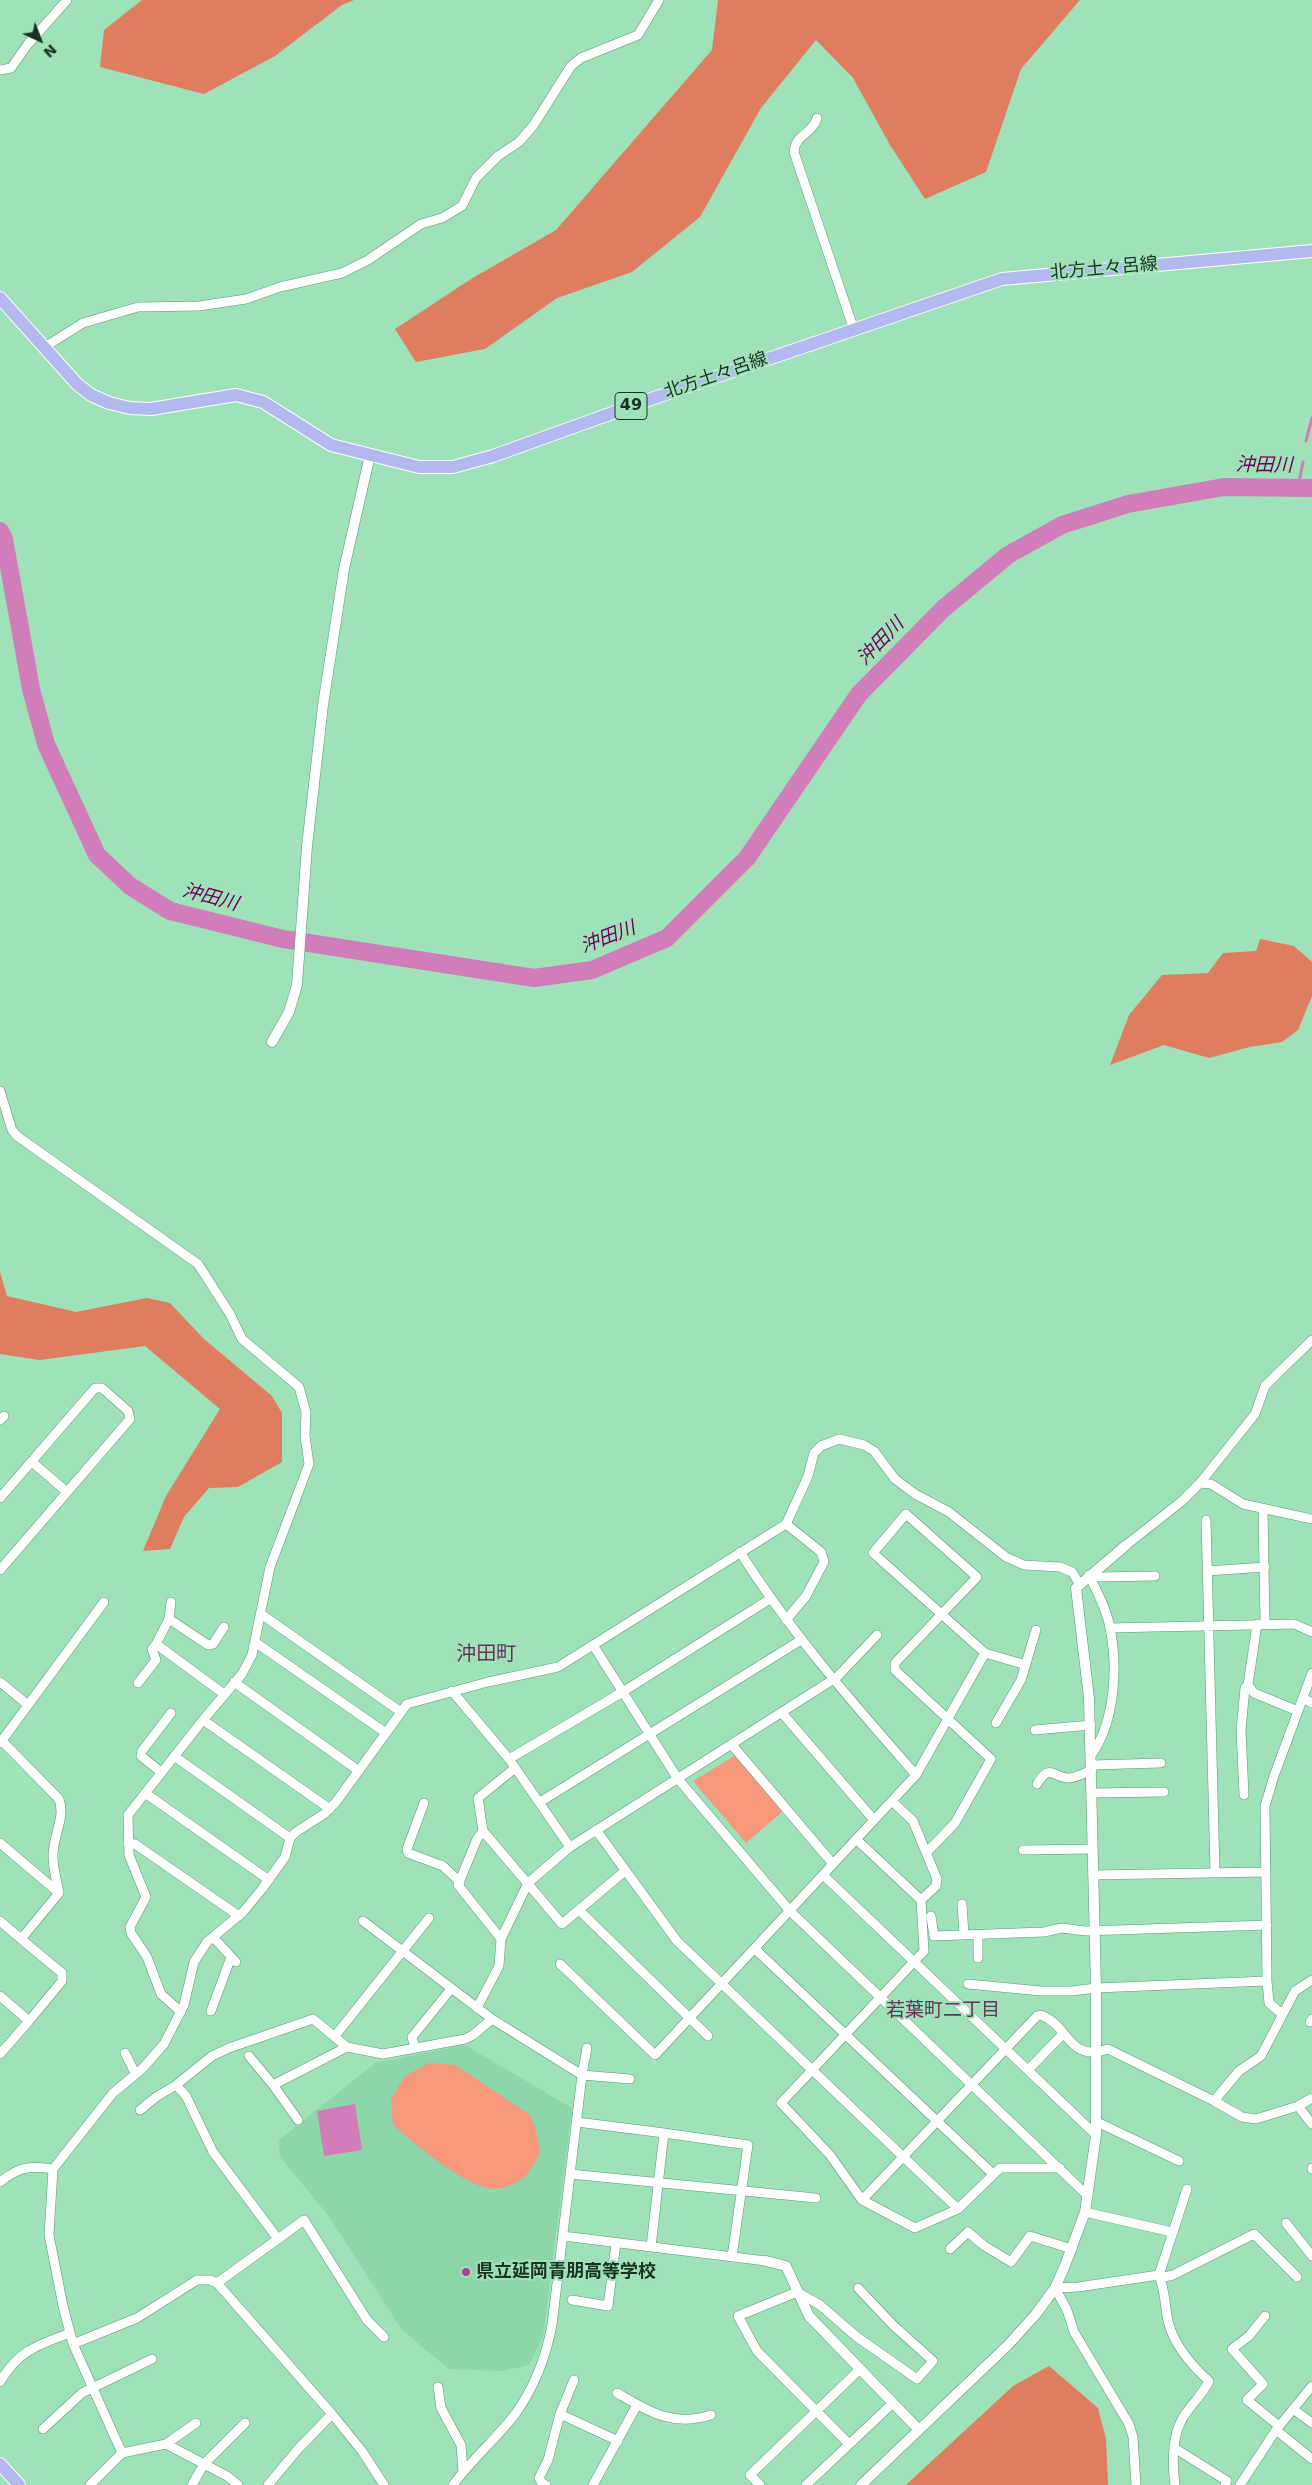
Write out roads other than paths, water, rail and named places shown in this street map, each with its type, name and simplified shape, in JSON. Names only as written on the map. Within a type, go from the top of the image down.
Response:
[{"type":"main road","name":"北方土々呂線","points":[[0,298],[42,348],[77,384],[92,395],[110,403],[130,408],[151,409],[236,395],[263,402],[331,445],[420,467],[453,467],[493,456],[654,398],[1002,278],[1312,251]]},
{"type":"main road","points":[[0,2464],[19,2485]]},
{"type":"street","points":[[0,70],[11,68],[28,44],[67,0]]},
{"type":"street","points":[[42,348],[83,323],[138,307],[199,306],[246,299],[280,287],[342,273],[368,260],[421,224],[442,218],[462,206],[476,178],[498,156],[519,142],[533,126],[571,66],[581,58],[638,35],[659,0]]},
{"type":"street","points":[[817,118],[813,128],[798,138],[794,152],[854,330]]},
{"type":"street","points":[[272,1042],[289,1012],[297,980],[308,846],[323,705],[344,569],[370,455]]},
{"type":"street","points":[[0,1090],[12,1130],[17,1136],[198,1264],[230,1314],[242,1339],[299,1387],[306,1412],[305,1436],[308,1469],[270,1567],[256,1642],[242,1674],[128,1815],[128,1855],[146,1897],[130,1927],[131,1933],[147,1957],[161,1994],[181,2012]]},
{"type":"street","points":[[861,2485],[1025,2328],[1055,2288],[1085,2212],[1097,2122],[1097,2053],[1093,1930],[1091,1725],[1087,1673],[1076,1588],[1079,1583],[1182,1501],[1200,1482],[1255,1414],[1265,1386],[1312,1340]]},
{"type":"street","points":[[0,1498],[95,1388],[102,1388],[128,1411],[130,1419],[0,1570]]},
{"type":"street","points":[[122,2453],[70,2333],[49,2235],[53,2169],[113,2093],[136,2073],[164,2044],[181,2012],[194,1962],[213,1937],[238,1916],[269,1880],[285,1857],[290,1838],[307,1823],[330,1809],[407,1704],[452,1691],[558,1668],[786,1524],[808,1476],[814,1453],[821,1446],[839,1439],[864,1445],[874,1451],[895,1478],[915,1494],[949,1512],[1006,1557],[1024,1565],[1060,1567],[1072,1572],[1079,1583]]},
{"type":"street","points":[[32,1462],[67,1492]]},
{"type":"street","points":[[1200,1482],[1211,1484],[1242,1504],[1263,1510],[1272,1509],[1312,1520]]},
{"type":"street","points":[[1244,1795],[1241,1730],[1245,1688],[1248,1685],[1261,1624],[1264,1566],[1263,1510]]},
{"type":"street","points":[[926,1852],[955,1823],[991,1759],[895,1670],[895,1663],[941,1615],[977,1576],[906,1514],[873,1553],[941,1615],[985,1653],[1026,1665]]},
{"type":"street","points":[[1206,1520],[1215,1872]]},
{"type":"street","points":[[786,1524],[821,1552],[824,1562],[806,1596],[786,1620]]},
{"type":"street","points":[[740,1552],[770,1599],[801,1640],[833,1680],[916,1775]]},
{"type":"street","points":[[1207,1571],[1264,1566]]},
{"type":"street","points":[[1089,1575],[1100,1577],[1155,1576]]},
{"type":"street","points":[[1037,1784],[1045,1774],[1051,1772],[1066,1778],[1073,1778],[1092,1763],[1110,1706],[1114,1673],[1110,1628],[1089,1575]]},
{"type":"street","points":[[509,1759],[621,1693],[770,1599]]},
{"type":"street","points":[[21,1939],[59,1893],[53,1858],[54,1842],[62,1808],[59,1799],[1,1742],[104,1602]]},
{"type":"street","points":[[138,1683],[156,1660],[152,1649],[168,1619],[171,1602]]},
{"type":"street","points":[[261,1614],[401,1712]]},
{"type":"street","points":[[168,1619],[208,1645],[213,1644],[224,1627]]},
{"type":"street","points":[[1110,1628],[1294,1624],[1312,1632]]},
{"type":"street","points":[[996,1723],[1021,1680],[1036,1630]]},
{"type":"street","points":[[477,2008],[499,1966],[501,1939],[528,1883],[570,1847],[833,1680],[877,1635]]},
{"type":"street","points":[[540,1802],[801,1640]]},
{"type":"street","points":[[256,1642],[386,1733]]},
{"type":"street","points":[[156,1644],[224,1694]]},
{"type":"street","points":[[593,1645],[621,1693],[678,1780],[790,1911],[1088,2196]]},
{"type":"street","points":[[560,1964],[655,2055],[916,1775],[985,1653]]},
{"type":"street","points":[[1282,2014],[1269,2004],[1267,1981],[1265,1806],[1312,1673]]},
{"type":"street","points":[[0,1682],[28,1705]]},
{"type":"street","points":[[234,1682],[359,1771]]},
{"type":"street","points":[[1248,1685],[1254,1692],[1298,1710]]},
{"type":"street","points":[[452,1691],[509,1759],[570,1847]]},
{"type":"street","points":[[1303,1698],[1312,1703]]},
{"type":"street","points":[[161,1772],[141,1756],[142,1751],[171,1713]]},
{"type":"street","points":[[782,1713],[874,1820]]},
{"type":"street","points":[[203,1720],[330,1809]]},
{"type":"street","points":[[1035,1730],[1091,1725]]},
{"type":"street","points":[[732,1745],[833,1864]]},
{"type":"street","points":[[174,1756],[290,1838]]},
{"type":"street","points":[[1092,1763],[1161,1763]]},
{"type":"street","points":[[515,1768],[478,1798],[483,1831],[562,1924],[625,1871]]},
{"type":"street","points":[[1092,1793],[1164,1792]]},
{"type":"street","points":[[145,1793],[269,1880]]},
{"type":"street","points":[[892,1801],[913,1821],[938,1879],[936,1886],[921,1900]]},
{"type":"street","points":[[424,1803],[407,1849],[408,1852],[443,1866],[460,1882]]},
{"type":"street","points":[[596,1830],[677,1941],[958,2209]]},
{"type":"street","points":[[483,1831],[477,1839],[458,1886],[501,1939]]},
{"type":"street","points":[[856,1839],[921,1900],[924,1951],[781,2103],[830,2155],[862,2200],[915,2228],[958,2209],[1000,2168],[1008,2166],[1060,2168]]},
{"type":"street","points":[[0,1843],[59,1893]]},
{"type":"street","points":[[128,1843],[135,1844],[238,1916]]},
{"type":"street","points":[[1024,1850],[1092,1849]]},
{"type":"street","points":[[1093,1875],[1266,1872]]},
{"type":"street","points":[[823,1875],[1096,2135]]},
{"type":"street","points":[[962,1904],[964,1935]]},
{"type":"street","points":[[579,1910],[708,2036]]},
{"type":"street","points":[[931,1916],[934,1936],[1044,1932],[1062,1928],[1093,1930],[1267,1925]]},
{"type":"street","points":[[335,2036],[428,1918]]},
{"type":"street","points":[[0,1921],[62,1974],[62,1980],[0,2054]]},
{"type":"street","points":[[363,1921],[450,1989],[492,2019],[582,2074],[630,2080]]},
{"type":"street","points":[[978,1935],[978,1958]]},
{"type":"street","points":[[211,2010],[233,1959],[213,1937]]},
{"type":"street","points":[[755,1949],[993,2174]]},
{"type":"street","points":[[1214,2100],[1239,2071],[1261,2056],[1295,1991],[1312,1980]]},
{"type":"street","points":[[968,1984],[1041,1991],[1072,1991],[1096,1988],[1267,1981]]},
{"type":"street","points":[[415,2048],[412,2037],[450,1989]]},
{"type":"street","points":[[0,1996],[29,2021]]},
{"type":"street","points":[[862,2200],[1041,2015],[1083,2052],[1097,2053],[1108,2049],[1214,2100],[1242,2117],[1256,2119],[1298,2106],[1312,2098]]},
{"type":"street","points":[[140,2110],[156,2096],[176,2084],[212,2056],[229,2048],[313,2019],[347,2047],[383,2054],[465,2039],[492,2019]]},
{"type":"street","points":[[1028,2070],[1060,2037]]},
{"type":"street","points":[[273,2085],[347,2047]]},
{"type":"street","points":[[453,2485],[516,2413],[539,2372],[547,2352],[552,2325],[582,2074],[588,2048]]},
{"type":"street","points":[[125,2053],[136,2073]]},
{"type":"street","points":[[249,2056],[298,2120]]},
{"type":"street","points":[[176,2084],[186,2096],[213,2152],[278,2239]]},
{"type":"street","points":[[1298,2106],[1312,2124]]},
{"type":"street","points":[[577,2122],[748,2145],[732,2257]]},
{"type":"street","points":[[1097,2122],[1179,2161]]},
{"type":"street","points":[[651,2247],[664,2133]]},
{"type":"street","points":[[0,2182],[14,2170],[31,2166],[53,2169]]},
{"type":"street","points":[[570,2174],[816,2198]]},
{"type":"street","points":[[1175,2485],[1173,2466],[1176,2449],[1174,2441],[1177,2430],[1185,2414],[1203,2394],[1209,2381],[1194,2367],[1178,2344],[1168,2323],[1159,2276],[1187,2189]]},
{"type":"street","points":[[1085,2212],[1172,2232]]},
{"type":"street","points":[[217,2283],[304,2220],[367,2320],[384,2336]]},
{"type":"street","points":[[1286,2223],[1312,2256]]},
{"type":"street","points":[[950,2249],[968,2232],[983,2245],[1010,2262],[1030,2236],[1072,2249]]},
{"type":"street","points":[[1055,2288],[1078,2287],[1173,2275],[1254,2234],[1297,2277]]},
{"type":"street","points":[[563,2236],[766,2261],[786,2266],[808,2316],[919,2430]]},
{"type":"street","points":[[572,2300],[608,2306],[616,2243]]},
{"type":"street","points":[[74,2344],[137,2318],[197,2280],[210,2280],[217,2283],[362,2450],[384,2485]]},
{"type":"street","points":[[797,2292],[820,2305],[857,2337],[917,2379],[933,2361],[893,2325],[858,2288]]},
{"type":"street","points":[[1055,2288],[1074,2332],[1129,2424],[1133,2437],[1136,2485]]},
{"type":"street","points":[[797,2292],[738,2316],[757,2351],[849,2444]]},
{"type":"street","points":[[1265,2316],[1249,2336],[1232,2349],[1263,2384],[1247,2400],[1312,2459]]},
{"type":"street","points":[[0,2382],[9,2366],[24,2352],[70,2333]]},
{"type":"street","points":[[43,2429],[82,2393],[94,2389],[152,2359]]},
{"type":"street","points":[[760,2485],[750,2475],[860,2370]]},
{"type":"street","points":[[546,2485],[539,2478],[548,2460],[560,2414],[574,2380]]},
{"type":"street","points":[[1240,2485],[1278,2428],[1312,2386]]},
{"type":"street","points":[[438,2387],[441,2408],[461,2446],[463,2472]]},
{"type":"street","points":[[617,2393],[637,2405],[671,2419],[699,2419],[711,2415]]},
{"type":"street","points":[[806,2485],[893,2404]]},
{"type":"street","points":[[594,2485],[637,2405]]},
{"type":"street","points":[[1294,2409],[1312,2423]]},
{"type":"street","points":[[268,2485],[299,2448],[332,2414]]},
{"type":"street","points":[[560,2414],[618,2441]]},
{"type":"street","points":[[90,2485],[122,2453],[166,2444],[196,2423]]},
{"type":"street","points":[[192,2485],[204,2464],[245,2423]]},
{"type":"street","points":[[166,2444],[227,2476],[238,2485]]},
{"type":"street","points":[[1176,2449],[1227,2481],[1224,2485]]},
{"type":"waterway","points":[[1306,441],[1312,418]]},
{"type":"waterway","points":[[1298,487],[1303,462]]},
{"type":"waterway","name":"沖田川","points":[[0,531],[4,539],[31,689],[46,744],[97,855],[130,886],[170,911],[283,939],[534,978],[592,970],[667,938],[747,858],[859,694],[944,608],[1008,555],[1062,525],[1128,504],[1224,487],[1312,488]]},
{"type":"place","name":"県立延岡青朋高等学校","points":[[466,2272]]},
{"type":"district","name":"沖田町","points":[[486,1655]]},
{"type":"district","name":"若葉町二丁目","points":[[943,2011]]}]
